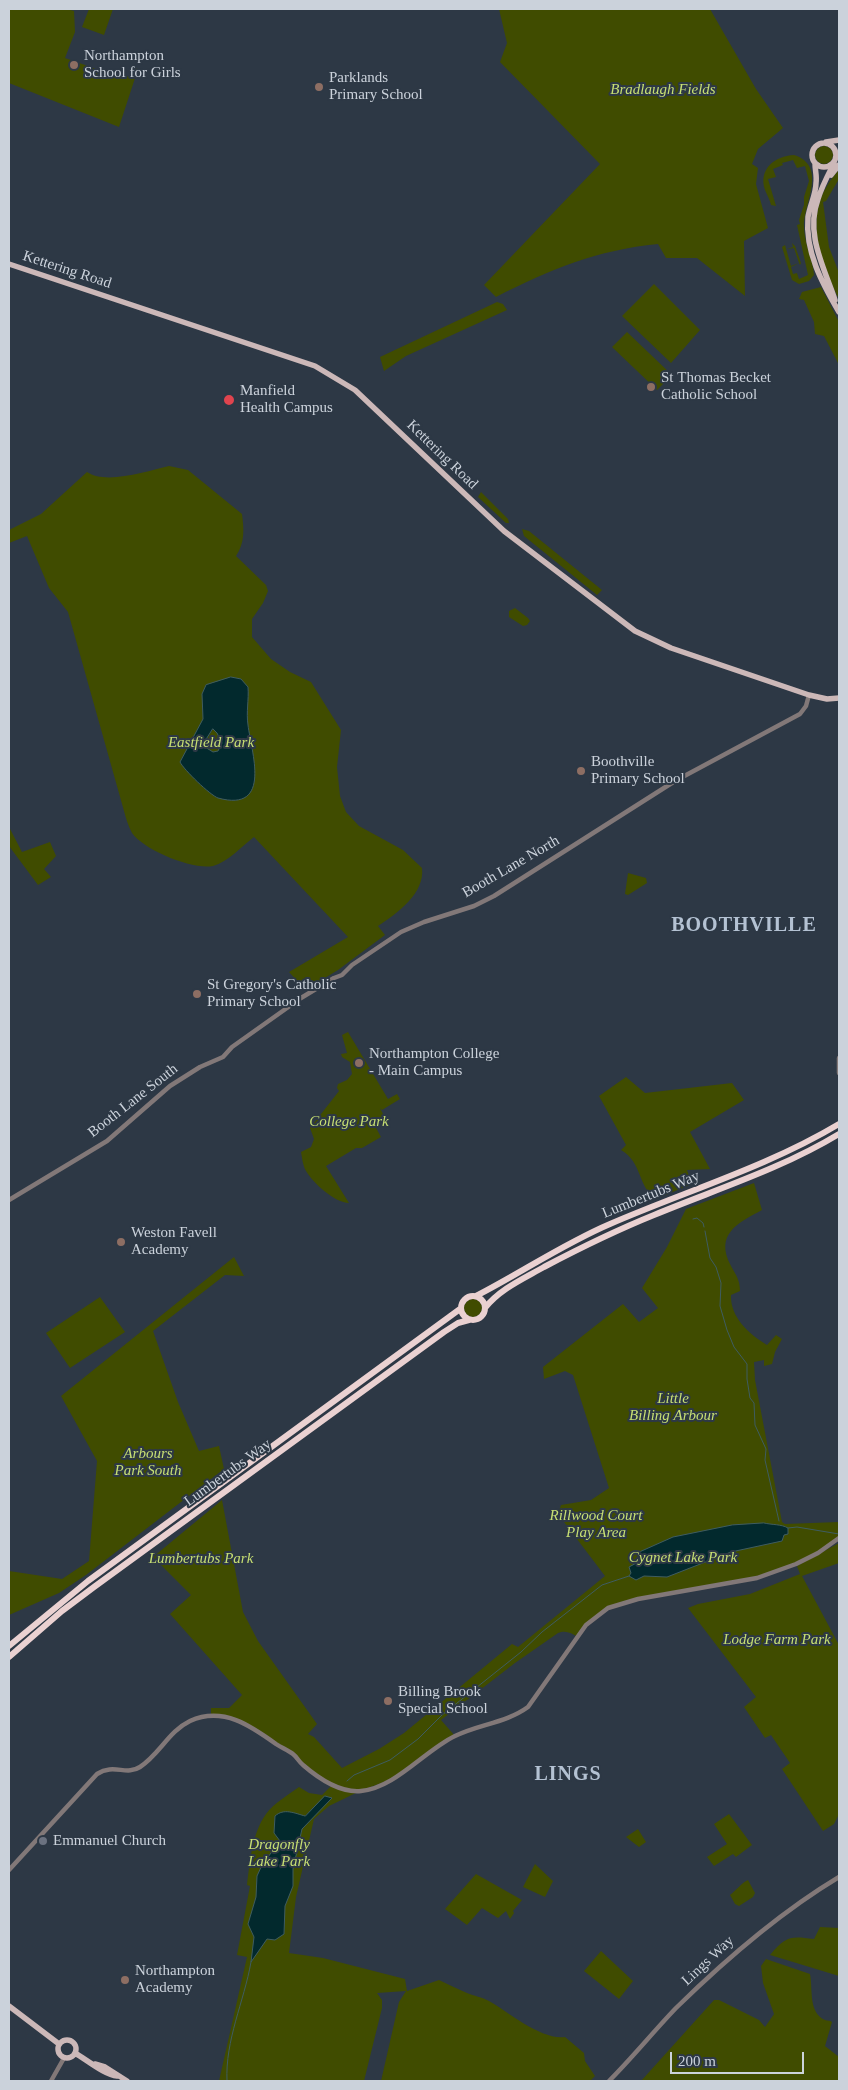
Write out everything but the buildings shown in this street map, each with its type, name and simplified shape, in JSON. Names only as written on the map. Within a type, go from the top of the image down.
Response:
[{"type":"highway","name":"Lumbertubs Way","points":[[476,1296],[601,1228],[758,1165],[801,1145],[839,1124]]},
{"type":"highway","name":"Lumbertubs Way","points":[[485,1308],[493,1298],[504,1290],[575,1251],[654,1215],[741,1182],[798,1157],[839,1134]]},
{"type":"highway","points":[[476,1296],[482,1300],[485,1308],[481,1317],[469,1320],[463,1316],[460,1309],[464,1299],[476,1296]]},
{"type":"highway","name":"Lumbertubs Way","points":[[9,1646],[88,1581],[460,1309]]},
{"type":"highway","name":"Lumbertubs Way","points":[[9,1657],[62,1611],[101,1582],[444,1332],[458,1323],[469,1320]]},
{"type":"main road","points":[[839,140],[819,143],[814,147],[812,156],[815,163],[816,183],[808,216],[808,236],[814,263],[839,312]]},
{"type":"main road","points":[[826,142],[835,148],[837,161],[822,188],[815,210],[813,230],[817,250],[839,312]]},
{"type":"main road","points":[[815,163],[825,167],[837,161]]},
{"type":"main road","name":"Kettering Road","points":[[9,264],[303,362],[323,371],[343,382],[366,400],[515,540],[634,632],[671,648],[808,695],[839,698]]},
{"type":"main road","points":[[9,2006],[59,2044]]},
{"type":"main road","points":[[65,2040],[71,2041],[76,2048],[75,2053],[70,2058],[64,2058],[58,2052],[59,2044],[65,2040]]},
{"type":"main road","points":[[75,2053],[111,2075],[127,2081]]},
{"type":"street","name":"Booth Lane North","points":[[223,1057],[232,1047],[301,998],[342,975],[352,965],[394,936],[414,926],[464,909],[494,896],[674,780],[800,714],[806,706],[808,695]]},
{"type":"street","name":"Booth Lane South","points":[[9,1200],[107,1141],[184,1076],[223,1057]]},
{"type":"street","points":[[839,1058],[839,1073]]},
{"type":"street","points":[[9,1870],[97,1774],[112,1768],[129,1771],[139,1768],[178,1728],[193,1720],[211,1716],[230,1718],[249,1725],[333,1785],[343,1789],[360,1791],[376,1788],[455,1736],[516,1715],[528,1707],[586,1625],[608,1608],[638,1599],[757,1578],[796,1564],[818,1553],[839,1538]]},
{"type":"street","name":"Lings Way","points":[[609,2081],[676,2009],[749,1940],[839,1877]]},
{"type":"street","points":[[51,2081],[64,2058]]},
{"type":"green space","name":"Northampton School for Girls","points":[[9,9],[67,9],[74,11],[75,32],[65,58],[125,79],[127,76],[130,77],[134,67],[138,69],[119,127],[9,83]]},
{"type":"green space","points":[[89,9],[113,9],[104,35],[82,27]]},
{"type":"green space","name":"Bradlaugh Fields","points":[[499,9],[710,9],[756,89],[783,128],[758,149],[752,164],[758,168],[756,184],[768,228],[744,241],[745,296],[697,258],[666,258],[658,244],[615,251],[575,262],[496,297],[484,285],[600,164],[500,62],[507,43]]},
{"type":"green space","points":[[820,146],[828,146],[833,151],[831,162],[820,164],[815,159],[815,151]]},
{"type":"green space","points":[[794,155],[804,160],[810,168],[812,176],[812,186],[804,226],[805,239],[814,275],[809,281],[799,284],[792,280],[782,247],[785,245],[791,266],[799,263],[791,267],[793,274],[797,273],[799,279],[808,275],[797,225],[800,224],[799,220],[809,181],[805,166],[797,168],[793,160],[782,163],[783,165],[773,169],[776,177],[768,179],[776,206],[771,205],[763,183],[766,170],[770,165],[780,158]]},
{"type":"green space","points":[[839,170],[839,179],[826,201],[823,202],[829,247],[839,273],[839,299],[831,283],[820,250],[817,217],[820,201],[827,186]]},
{"type":"green space","points":[[792,243],[795,246],[800,265],[794,248],[787,249],[793,247]]},
{"type":"green space","points":[[654,284],[700,330],[671,363],[622,316]]},
{"type":"green space","points":[[821,287],[839,322],[839,365],[824,336],[815,334],[814,322],[804,300],[799,299],[802,292]]},
{"type":"green space","points":[[497,302],[503,304],[507,310],[406,356],[384,371],[380,357]]},
{"type":"green space","points":[[627,332],[672,375],[657,390],[612,347]]},
{"type":"green space","name":"Eastfield Park","points":[[169,466],[188,470],[242,514],[243,536],[236,556],[266,585],[268,591],[263,603],[252,619],[252,637],[271,659],[290,672],[311,682],[341,730],[337,767],[340,796],[346,812],[359,826],[403,850],[422,868],[422,877],[415,894],[402,909],[378,926],[385,935],[338,970],[310,987],[302,986],[289,972],[348,937],[254,837],[219,864],[204,866],[181,862],[157,852],[132,833],[128,825],[68,612],[49,588],[27,536],[9,543],[9,530],[41,514],[87,472],[95,476],[115,477],[138,474]]},
{"type":"green space","points":[[481,492],[508,519],[509,523],[506,523],[478,497]]},
{"type":"green space","points":[[522,529],[529,531],[602,590],[597,595],[524,536]]},
{"type":"green space","points":[[515,608],[528,618],[530,621],[527,625],[523,626],[509,617],[509,611]]},
{"type":"green space","points":[[9,827],[22,852],[50,842],[56,856],[44,869],[51,877],[38,885],[9,846]]},
{"type":"green space","points":[[628,873],[646,878],[647,883],[628,895],[625,894]]},
{"type":"green space","name":"College Park","points":[[348,1032],[388,1099],[397,1094],[400,1099],[382,1110],[380,1108],[385,1118],[375,1126],[381,1137],[362,1148],[356,1148],[326,1166],[349,1203],[337,1200],[325,1192],[309,1176],[305,1169],[301,1152],[311,1147],[314,1139],[310,1128],[339,1091],[337,1088],[338,1084],[347,1080],[352,1074],[350,1062],[342,1057],[341,1054],[347,1053],[342,1035]]},
{"type":"green space","points":[[626,1077],[645,1093],[732,1083],[744,1100],[690,1132],[710,1169],[687,1170],[692,1184],[656,1199],[646,1188],[633,1161],[621,1150],[626,1145],[599,1096]]},
{"type":"green space","points":[[754,1183],[762,1210],[737,1225],[727,1238],[725,1246],[726,1255],[739,1284],[740,1291],[731,1295],[737,1318],[747,1330],[767,1345],[776,1335],[782,1339],[775,1352],[772,1364],[764,1366],[764,1360],[754,1362],[755,1380],[782,1522],[785,1524],[839,1522],[839,1538],[818,1553],[774,1573],[618,1604],[594,1617],[578,1637],[566,1632],[558,1633],[515,1663],[441,1720],[455,1736],[392,1779],[360,1791],[329,1806],[314,1819],[296,1897],[289,1953],[323,1958],[405,1979],[407,1991],[439,1980],[484,1998],[536,2030],[556,2037],[565,2037],[584,2053],[585,2061],[595,2076],[590,2081],[381,2081],[399,2002],[406,1991],[377,1993],[382,2000],[382,2008],[364,2081],[219,2081],[247,1957],[237,1955],[250,1886],[247,1885],[251,1857],[261,1822],[269,1810],[299,1787],[309,1793],[322,1795],[332,1785],[258,1730],[231,1718],[211,1716],[211,1708],[229,1708],[242,1695],[170,1614],[191,1595],[153,1557],[222,1500],[243,1612],[258,1641],[317,1724],[308,1734],[314,1737],[342,1768],[379,1749],[404,1733],[512,1644],[518,1647],[605,1576],[558,1514],[561,1505],[591,1500],[609,1488],[573,1375],[565,1371],[544,1379],[543,1367],[623,1304],[639,1322],[658,1308],[642,1288],[667,1247],[686,1209]]},
{"type":"green space","name":"Arbours Park South","points":[[234,1257],[244,1276],[225,1275],[153,1331],[178,1402],[199,1451],[219,1446],[224,1469],[86,1575],[59,1593],[9,1615],[9,1571],[62,1579],[89,1561],[97,1461],[61,1396]]},
{"type":"green space","points":[[100,1297],[125,1332],[70,1368],[46,1333]]},
{"type":"green space","points":[[469,1299],[477,1299],[482,1304],[480,1315],[469,1317],[464,1312],[464,1304]]},
{"type":"green space","name":"Lodge Farm Park","points":[[839,1543],[839,1563],[802,1576],[839,1645],[839,1814],[834,1824],[823,1831],[782,1769],[790,1763],[771,1735],[765,1738],[744,1707],[756,1697],[688,1608],[698,1604],[750,1594],[800,1574],[797,1566]]},
{"type":"green space","points":[[729,1814],[752,1845],[736,1857],[733,1854],[714,1866],[707,1857],[727,1844],[714,1824]]},
{"type":"green space","points":[[638,1829],[646,1842],[639,1847],[626,1837]]},
{"type":"green space","points":[[535,1864],[553,1881],[545,1897],[523,1887]]},
{"type":"green space","points":[[476,1874],[522,1900],[513,1911],[514,1913],[510,1919],[506,1911],[498,1918],[482,1908],[467,1925],[445,1909]]},
{"type":"green space","points":[[748,1880],[755,1893],[753,1897],[739,1906],[735,1904],[730,1895]]},
{"type":"green space","points":[[820,1927],[839,1928],[839,1976],[770,1955],[780,1944],[789,1939],[814,1939]]},
{"type":"green space","points":[[601,1951],[633,1981],[619,1999],[584,1971]]},
{"type":"green space","points":[[766,1959],[810,1974],[812,2000],[816,2012],[820,2017],[832,2022],[825,2046],[839,2057],[839,2081],[641,2081],[714,2000],[719,2000],[759,2020],[765,2027],[774,2014],[763,1983],[761,1966]]},
{"type":"shaded area","points":[[231,677],[241,679],[248,687],[247,720],[255,777],[252,788],[246,797],[235,800],[214,796],[180,762],[203,719],[202,694],[206,685]],"holes":[[[213,729],[222,743],[218,751],[213,752],[205,747],[204,743]]]},
{"type":"shaded area","points":[[764,1523],[788,1528],[788,1534],[784,1535],[782,1541],[731,1552],[667,1577],[644,1576],[636,1580],[629,1576],[631,1573],[629,1567],[640,1561],[637,1553],[673,1537],[732,1525]]},
{"type":"shaded area","points":[[325,1796],[332,1798],[302,1829],[293,1869],[293,1886],[285,1906],[284,1934],[275,1940],[267,1939],[251,1962],[254,1937],[248,1924],[256,1897],[257,1876],[262,1865],[280,1841],[274,1833],[275,1816],[286,1812],[305,1816]]},
{"type":"waterway","points":[[693,1219],[697,1218],[703,1223],[704,1227]]},
{"type":"waterway","points":[[705,1231],[710,1258],[716,1267],[721,1283],[720,1306],[727,1330],[734,1347],[747,1364],[747,1379],[750,1398],[754,1403],[755,1425],[766,1449],[765,1460],[779,1521]]},
{"type":"waterway","points":[[788,1528],[797,1527],[839,1534]]},
{"type":"waterway","points":[[347,1781],[354,1775],[390,1760],[418,1739],[442,1715],[602,1585],[629,1576]]},
{"type":"waterway","points":[[227,2081],[227,2066],[232,2036],[251,1962]]},
{"type":"place","name":"Northampton School for Girls","points":[[74,65]]},
{"type":"place","name":"Parklands Primary School","points":[[319,87]]},
{"type":"place","name":"St Thomas Becket Catholic School","points":[[651,387]]},
{"type":"place","name":"Manfield Health Campus","points":[[229,400]]},
{"type":"place","name":"Boothville Primary School","points":[[581,771]]},
{"type":"place","name":"St Gregory's Catholic Primary School","points":[[197,994]]},
{"type":"place","name":"Northampton College - Main Campus","points":[[359,1063]]},
{"type":"place","name":"Weston Favell Academy","points":[[121,1242]]},
{"type":"place","name":"Billing Brook Special School","points":[[388,1701]]},
{"type":"place","name":"Emmanuel Church","points":[[43,1841]]},
{"type":"place","name":"Northampton Academy","points":[[125,1980]]},
{"type":"district","name":"BOOTHVILLE","points":[[744,926]]},
{"type":"district","name":"LINGS","points":[[568,1775]]},
{"type":"park label","name":"Little Billing Arbour","points":[[673,1408]]},
{"type":"park label","name":"Rillwood Court Play Area","points":[[596,1524]]},
{"type":"park label","name":"Cygnet Lake Park","points":[[683,1558]]},
{"type":"park label","name":"Lumbertubs Park","points":[[201,1559]]},
{"type":"park label","name":"Dragonfly Lake Park","points":[[279,1854]]}]
